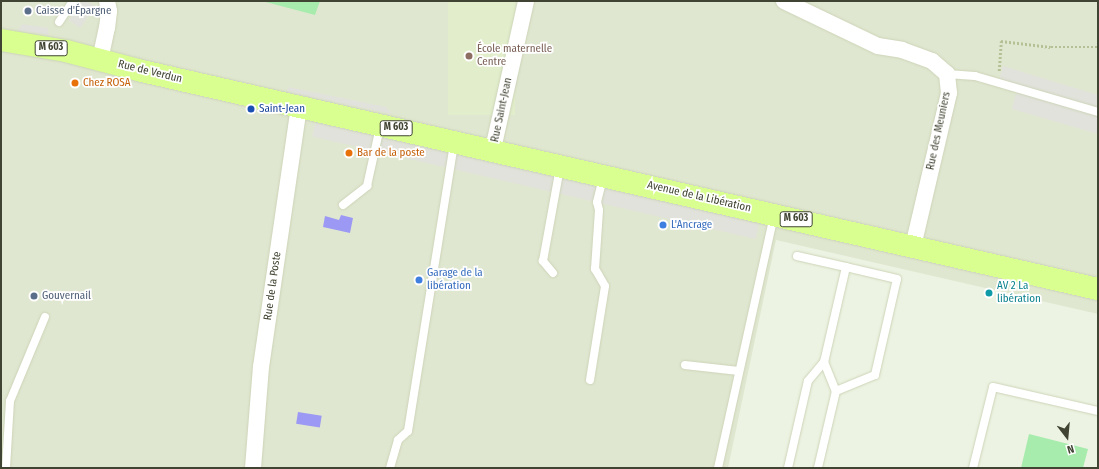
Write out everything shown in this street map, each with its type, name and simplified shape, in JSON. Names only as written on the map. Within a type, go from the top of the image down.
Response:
[{"type":"main road","name":"Rue de Verdun","points":[[1,40],[100,60],[299,106]]},
{"type":"main road","name":"Avenue de la Libération","points":[[299,106],[493,149],[1098,289]]},
{"type":"street","points":[[100,60],[109,11],[107,1]]},
{"type":"street","name":"Rue Saint-Jean","points":[[493,149],[526,1]]},
{"type":"street","points":[[784,1],[878,46],[902,50],[932,62],[947,74]]},
{"type":"street","name":"Rue des Meuniers","points":[[912,246],[949,93],[947,74]]},
{"type":"street","name":"Rue de la Poste","points":[[253,468],[261,367],[299,106]]},
{"type":"lane","points":[[59,22],[73,1]]},
{"type":"lane","points":[[947,74],[975,76],[1098,112]]},
{"type":"lane","points":[[343,205],[367,186],[380,124]]},
{"type":"lane","points":[[390,468],[398,440],[408,431],[455,141]]},
{"type":"lane","points":[[554,273],[543,261],[560,165]]},
{"type":"lane","points":[[590,380],[605,286],[595,269],[599,210],[598,202],[604,175]]},
{"type":"lane","points":[[718,468],[774,214]]},
{"type":"lane","points":[[797,256],[846,266],[897,279],[875,375],[836,391]]},
{"type":"lane","points":[[788,468],[808,381],[824,362],[846,266]]},
{"type":"lane","points":[[6,468],[10,401],[45,317]]},
{"type":"lane","points":[[818,468],[836,391],[824,362]]},
{"type":"lane","points":[[685,365],[739,371]]},
{"type":"lane","points":[[973,468],[992,387],[1098,411]]},
{"type":"path","points":[[995,82],[1001,65],[1001,41],[1051,47],[1098,47]]},
{"type":"shaded area","points":[[1,1],[1098,1],[1098,314],[776,240],[728,468],[1,468]]},
{"type":"shaded area","points":[[82,1],[87,1],[95,7],[80,28],[69,20]]},
{"type":"shaded area","name":"École maternelle Centre","points":[[448,1],[515,1],[515,115],[448,115]]},
{"type":"shaded area","points":[[22,24],[48,28],[49,35],[18,30]]},
{"type":"shaded area","points":[[1003,66],[1098,95],[1098,134],[1012,109],[1017,89],[998,83]]},
{"type":"shaded area","points":[[288,87],[386,107],[392,114],[287,92]]},
{"type":"shaded area","points":[[316,120],[759,222],[756,239],[312,137]]},
{"type":"shaded area","points":[[341,215],[353,218],[350,233],[323,227],[325,216],[339,220]]},
{"type":"shaded area","points":[[298,412],[322,416],[320,428],[296,424]]},
{"type":"green space","points":[[262,1],[320,1],[315,15]]},
{"type":"green space","points":[[1029,434],[1088,449],[1083,468],[1021,468]]},
{"type":"place","name":"Caisse d'Épargne","points":[[28,11]]},
{"type":"place","name":"École maternelle Centre","points":[[469,56]]},
{"type":"place","name":"Chez ROSA","points":[[75,83]]},
{"type":"place","name":"Saint-Jean","points":[[251,109]]},
{"type":"place","name":"Bar de la poste","points":[[349,153]]},
{"type":"place","name":"L'Ancrage","points":[[663,225]]},
{"type":"place","name":"Garage de la libération","points":[[419,280]]},
{"type":"place","name":"AV 2 La libération","points":[[989,293]]},
{"type":"place","name":"Gouvernail","points":[[34,296]]}]
